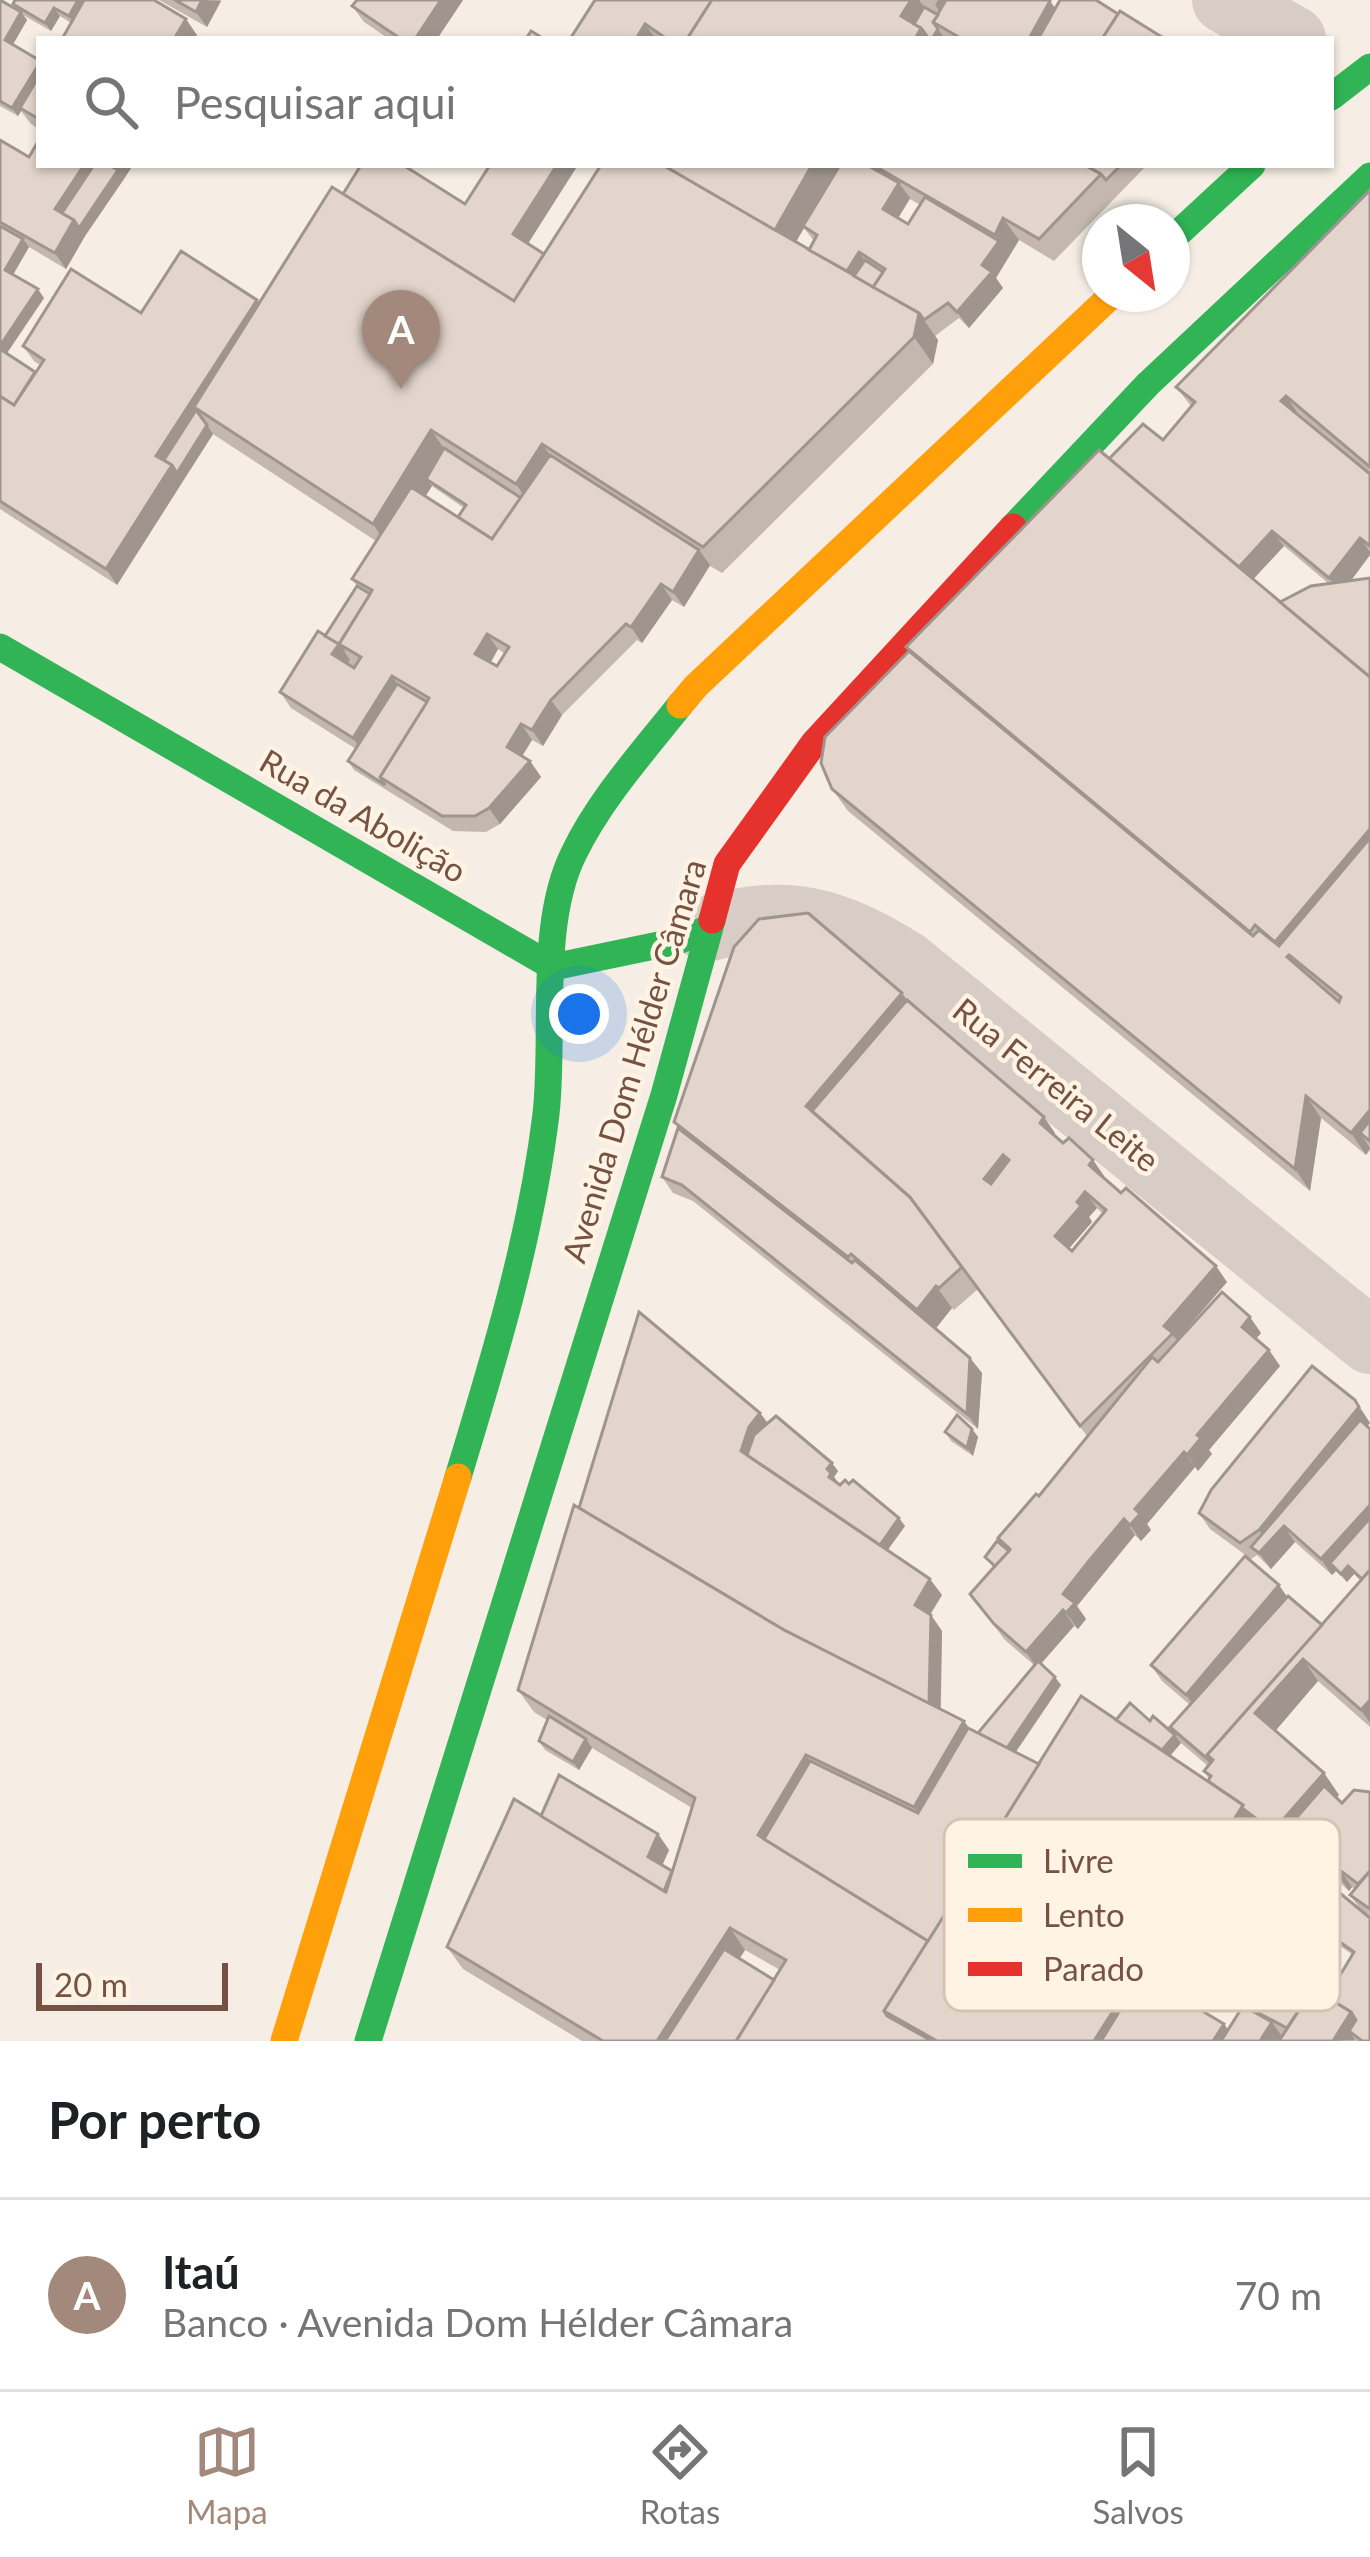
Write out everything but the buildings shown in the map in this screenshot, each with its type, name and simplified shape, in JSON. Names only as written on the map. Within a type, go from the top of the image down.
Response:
[{"type":"main road","points":[[1190,222],[1249,168]]},
{"type":"main road","name":"Avenida Dom Hélder Câmara","points":[[368,2041],[664,1095],[727,864],[814,743],[894,652],[1148,384],[1370,176]]},
{"type":"main road","name":"Avenida Dom Hélder Câmara","points":[[284,2041],[492,1365],[524,1237],[547,1113],[556,908],[573,854],[625,774],[697,686],[1094,312]]},
{"type":"main road","name":"Rua da Abolição","points":[[0,647],[553,967]]},
{"type":"main road","points":[[553,967],[678,940],[707,929]]},
{"type":"street","points":[[1225,0],[1287,36]]},
{"type":"street","name":"Rua Ferreira Leite","points":[[707,929],[748,916],[780,915],[863,936],[906,964],[1370,1341]]},
{"type":"traffic: fast","points":[[1334,95],[1370,67]]},
{"type":"traffic: fast","points":[[1190,222],[1249,168]]},
{"type":"traffic: fast","points":[[1013,527],[1148,384],[1370,176]]},
{"type":"traffic: fast","points":[[0,647],[553,967],[678,941],[707,929]]},
{"type":"traffic: fast","points":[[458,1477],[510,1298],[531,1206],[546,1114],[552,946],[563,881],[596,814],[680,705]]},
{"type":"traffic: fast","points":[[368,2041],[664,1095],[712,920]]},
{"type":"traffic: slow","points":[[680,705],[1094,312]]},
{"type":"traffic: slow","points":[[284,2041],[458,1477]]},
{"type":"traffic: jam","points":[[712,920],[727,864],[814,743],[1013,527]]},
{"type":"place","name":"Itaú","points":[[401,389]]}]
